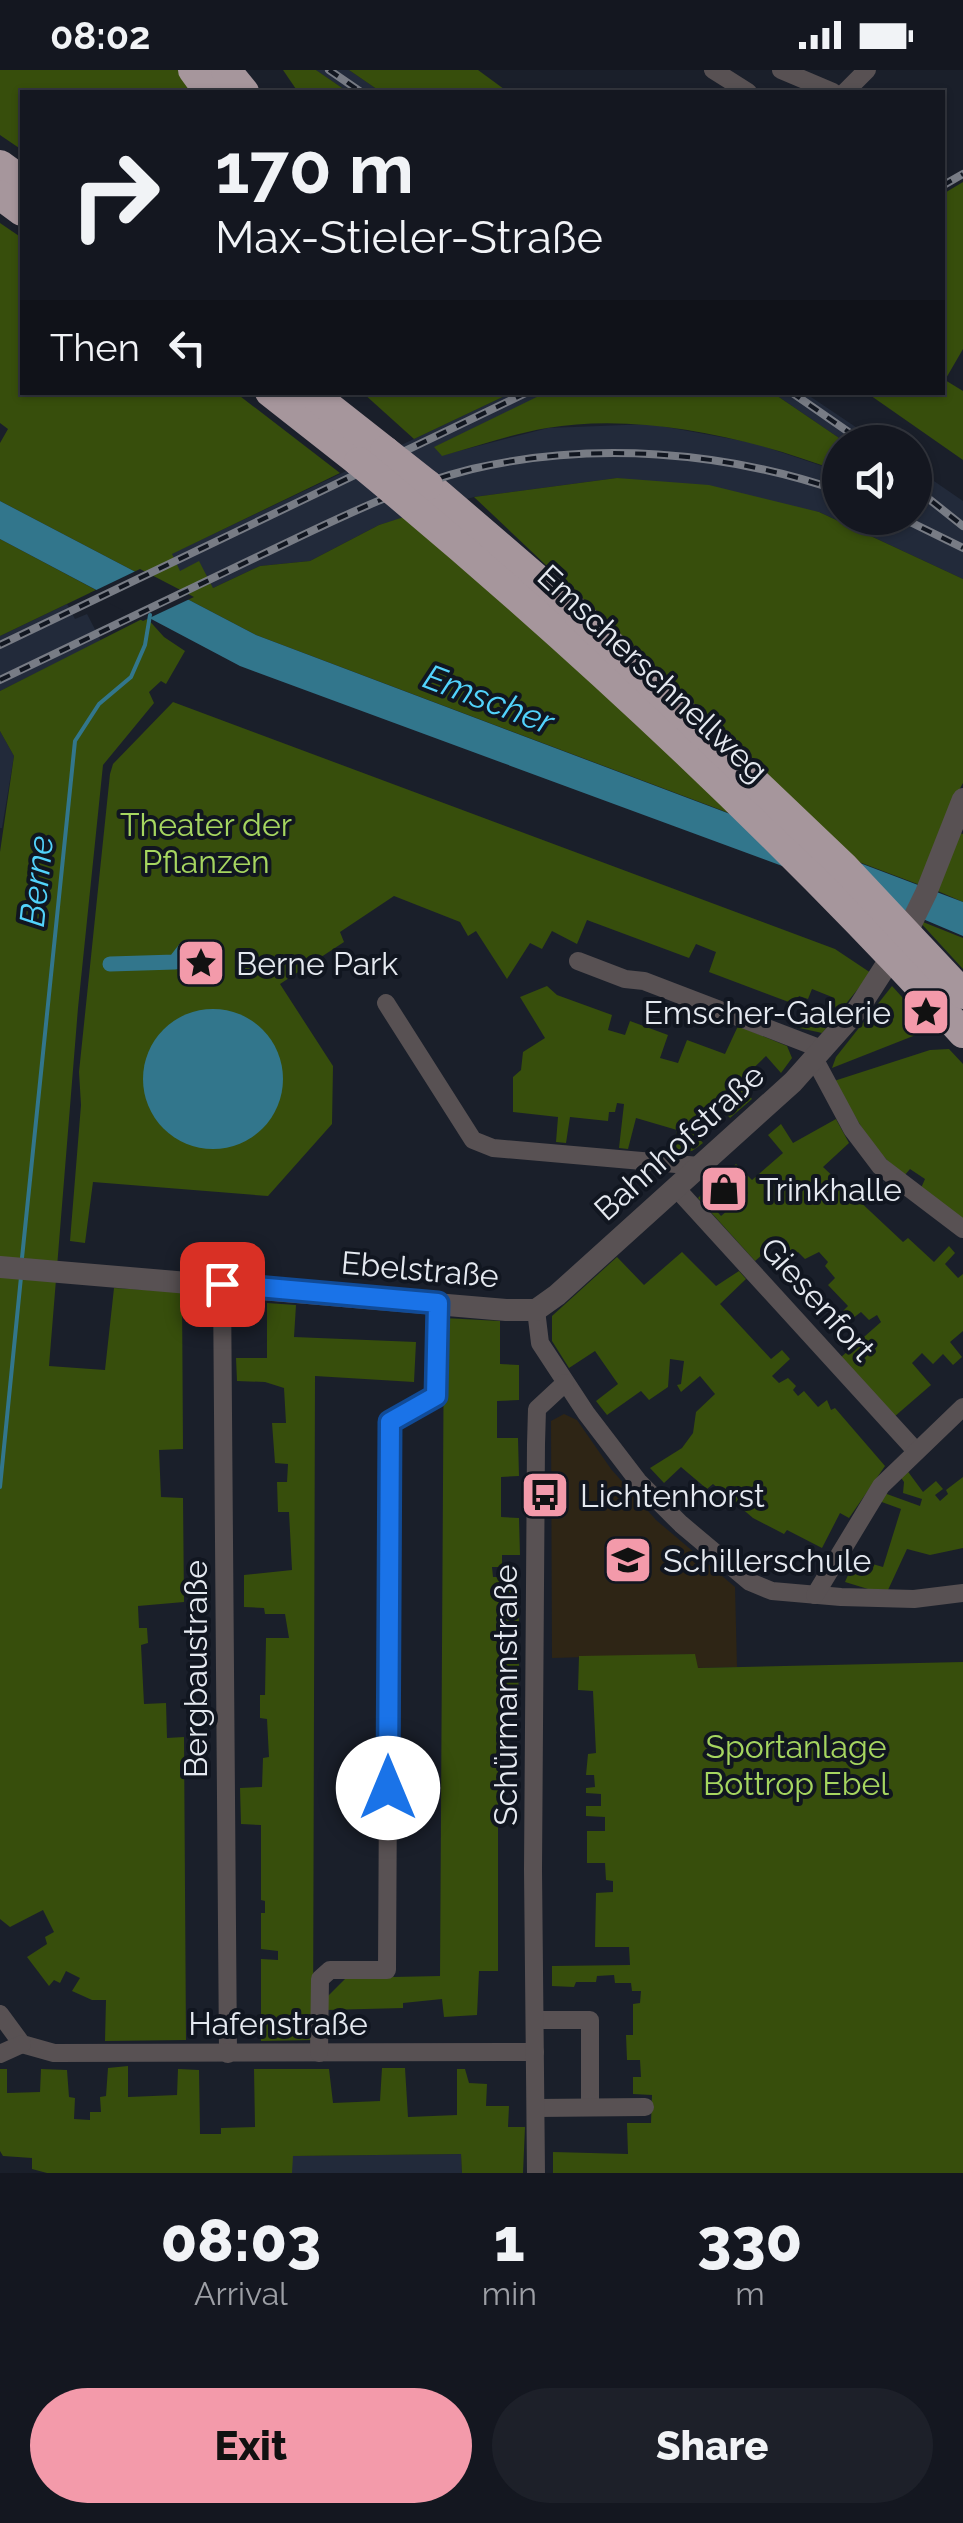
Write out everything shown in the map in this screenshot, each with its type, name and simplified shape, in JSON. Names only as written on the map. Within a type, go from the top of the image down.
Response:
[{"type":"highway","points":[[226,70],[242,90]]},
{"type":"highway","points":[[0,164],[20,179]]},
{"type":"highway","name":"Emscherschnellweg","points":[[275,395],[379,453],[537,612],[690,752],[963,1033]]},
{"type":"highway","points":[[313,395],[379,453],[428,485],[578,615],[758,782],[963,994]]},
{"type":"highway","points":[[340,395],[379,453]]},
{"type":"street","points":[[714,70],[745,90]]},
{"type":"street","points":[[781,70],[828,90]]},
{"type":"street","points":[[846,90],[867,70]]},
{"type":"street","name":"Bahnhofstraße","points":[[536,1310],[557,1296],[819,1055],[858,1009],[905,936],[958,824],[963,799]]},
{"type":"street","points":[[578,961],[625,979],[644,981],[819,1055],[852,1130],[880,1166],[963,1229]]},
{"type":"street","points":[[386,1003],[473,1140],[494,1148],[699,1166]]},
{"type":"street","name":"Giesenfort","points":[[676,1188],[916,1451]]},
{"type":"street","name":"Ebelstraße","points":[[0,1267],[536,1310]]},
{"type":"street","name":"Bergbaustraße","points":[[222,1284],[228,2054]]},
{"type":"street","points":[[320,2053],[320,1979],[330,1970],[387,1970],[390,1422],[436,1396],[438,1303]]},
{"type":"street","points":[[536,1310],[540,1343],[638,1482],[750,1582],[772,1591],[900,1600],[963,1593]]},
{"type":"street","name":"Schürmannstraße","points":[[536,2173],[537,1409],[565,1383]]},
{"type":"street","points":[[815,1595],[881,1486],[963,1408]]},
{"type":"street","points":[[0,2014],[22,2044],[0,2054]]},
{"type":"street","points":[[535,2020],[590,2020],[590,2106]]},
{"type":"street","name":"Hafenstraße","points":[[22,2044],[54,2053],[80,2054],[535,2052]]},
{"type":"street","points":[[536,2108],[645,2106]]},
{"type":"shaded area","points":[[316,70],[349,70],[378,90],[345,90]]},
{"type":"shaded area","points":[[507,395],[543,395],[435,447],[443,455],[548,428],[650,424],[754,443],[822,466],[822,513],[617,478],[474,497],[379,525],[310,561],[260,566],[213,588],[179,571],[171,554]]},
{"type":"shaded area","points":[[776,395],[808,395],[853,425],[822,426]]},
{"type":"shaded area","points":[[932,480],[963,501],[963,579],[868,535],[932,535]]},
{"type":"shaded area","points":[[67,604],[75,619],[87,614],[101,641],[0,691],[0,636]]},
{"type":"shaded area","points":[[0,731],[14,756],[2,828],[0,828]]},
{"type":"shaded area","name":"Schillerschule","points":[[564,1414],[577,1420],[611,1469],[656,1520],[735,1587],[737,1667],[697,1668],[694,1654],[552,1658],[551,1421]]},
{"type":"shaded area","points":[[461,2154],[462,2173],[292,2173],[292,2156]]},
{"type":"green space","points":[[0,70],[184,70],[202,90],[20,90],[20,149],[0,135]]},
{"type":"green space","points":[[283,70],[316,70],[345,90],[297,90]]},
{"type":"green space","points":[[349,70],[478,70],[505,90],[378,90]]},
{"type":"green space","points":[[963,182],[963,349],[945,380],[945,193]]},
{"type":"green space","points":[[0,223],[20,237],[20,395],[239,395],[340,473],[172,554],[180,571],[199,561],[213,588],[260,566],[310,561],[379,525],[407,516],[772,779],[474,497],[617,478],[709,485],[819,512],[822,535],[868,535],[963,579],[963,783],[947,812],[920,885],[256,635],[0,501],[0,443],[8,429],[0,423]]},
{"type":"green space","points":[[945,380],[963,391],[963,460],[932,438],[932,425],[913,425],[870,395],[945,395]]},
{"type":"green space","points":[[365,395],[507,395],[414,439]]},
{"type":"green space","points":[[541,395],[776,395],[822,426],[822,466],[733,439],[620,423],[547,428],[442,456],[434,447]]},
{"type":"green space","points":[[0,539],[96,590],[0,636]]},
{"type":"green space","points":[[146,617],[164,637],[185,651],[166,684],[161,681],[149,692],[154,703],[103,765],[78,1008],[49,1366],[105,1370],[114,1288],[182,1292],[183,1449],[159,1450],[161,1497],[183,1498],[184,1602],[138,1606],[139,1628],[147,1628],[148,1643],[141,1645],[144,1704],[166,1703],[167,1738],[184,1737],[186,2040],[105,2041],[106,2000],[92,2000],[72,1991],[80,1978],[66,1971],[60,1983],[54,1980],[49,1986],[27,1957],[47,1944],[45,1937],[54,1932],[43,1910],[10,1927],[0,1919],[0,852],[14,756],[0,731],[0,691]]},
{"type":"green space","name":"Berne Park","points":[[173,702],[835,949],[871,973],[822,1033],[795,1027],[825,1013],[832,997],[812,989],[808,999],[799,996],[794,1004],[709,972],[716,952],[696,944],[689,958],[587,920],[577,944],[552,931],[542,949],[530,943],[507,979],[476,931],[468,936],[460,922],[394,896],[340,932],[344,942],[280,984],[333,1066],[332,1124],[268,1196],[93,1182],[85,1243],[70,1241],[81,1105],[79,1072],[110,774],[113,764]]},
{"type":"green space","points":[[960,833],[963,834],[963,902],[933,889]]},
{"type":"green space","points":[[918,920],[963,938],[963,969]]},
{"type":"green space","points":[[547,986],[557,995],[612,1015],[608,1030],[625,1035],[630,1021],[668,1035],[660,1058],[678,1063],[687,1040],[725,1054],[738,1026],[787,1046],[792,1058],[781,1073],[766,1056],[738,1083],[752,1099],[730,1118],[716,1103],[689,1127],[703,1143],[692,1151],[674,1153],[677,1130],[636,1118],[628,1149],[619,1148],[624,1104],[617,1103],[615,1112],[609,1112],[608,1121],[570,1117],[566,1143],[556,1142],[558,1117],[513,1112],[513,1077],[521,1070],[523,1052],[545,1038],[520,997]]},
{"type":"green space","points":[[892,986],[931,1029],[832,1068],[836,1057]]},
{"type":"green space","points":[[949,1049],[963,1064],[963,1222],[921,1188],[925,1179],[910,1169],[904,1176],[883,1155],[834,1081],[930,1050]]},
{"type":"green space","points":[[836,1119],[849,1143],[823,1167],[903,1242],[908,1238],[934,1262],[949,1246],[955,1253],[945,1264],[958,1278],[963,1274],[963,1331],[950,1342],[962,1357],[953,1365],[943,1354],[933,1364],[922,1353],[912,1363],[931,1385],[894,1417],[840,1358],[881,1322],[877,1315],[869,1320],[861,1312],[848,1322],[840,1314],[848,1306],[828,1285],[835,1278],[819,1252],[805,1259],[798,1252],[791,1259],[776,1243],[755,1261],[698,1198],[702,1194],[721,1216],[748,1193],[729,1170],[736,1164],[752,1180],[783,1153],[768,1135],[781,1124],[793,1143]]},
{"type":"green space","points":[[682,1252],[716,1286],[739,1271],[746,1279],[720,1304],[771,1359],[782,1350],[790,1359],[772,1376],[779,1383],[788,1378],[796,1386],[793,1390],[798,1396],[804,1391],[818,1407],[827,1400],[831,1410],[835,1408],[885,1466],[849,1518],[840,1513],[822,1548],[753,1518],[713,1484],[707,1489],[681,1467],[664,1483],[650,1468],[682,1448],[693,1433],[696,1412],[715,1394],[700,1376],[681,1392],[677,1385],[681,1384],[684,1361],[670,1359],[668,1387],[649,1400],[641,1391],[607,1415],[596,1401],[618,1384],[595,1351],[569,1368],[552,1341],[552,1316],[617,1257],[644,1285]]},
{"type":"green space","points":[[267,1303],[296,1305],[294,1337],[416,1342],[414,1382],[315,1376],[313,2040],[261,2041],[261,1959],[278,1960],[278,1951],[261,1949],[265,1901],[261,1900],[261,1825],[241,1824],[240,1788],[262,1787],[263,1758],[269,1757],[267,1719],[260,1718],[260,1695],[265,1695],[266,1638],[289,1638],[285,1614],[265,1614],[264,1608],[244,1607],[244,1575],[292,1570],[289,1512],[278,1512],[277,1482],[287,1482],[288,1464],[275,1463],[272,1423],[286,1423],[284,1388],[265,1382],[237,1381],[236,1358],[267,1358]]},
{"type":"green space","points":[[444,1318],[500,1321],[500,1364],[519,1365],[519,1400],[497,1401],[497,1438],[518,1438],[519,1476],[501,1477],[501,1517],[519,1518],[520,1555],[502,1555],[502,1567],[492,1567],[493,1577],[502,1577],[502,1586],[518,1587],[519,1625],[499,1625],[499,1663],[519,1663],[518,1702],[498,1703],[498,1971],[479,1971],[477,2015],[444,2017],[442,1999],[403,2003],[403,2008],[327,2010],[327,1997],[346,1978],[440,1976]]},
{"type":"green space","points":[[906,1469],[923,1492],[936,1481],[943,1489],[935,1495],[940,1501],[948,1494],[946,1490],[963,1477],[963,1548],[930,1555],[907,1549],[888,1590],[845,1582],[855,1559],[883,1567],[901,1509],[879,1501],[884,1493],[920,1506],[922,1499],[903,1493],[900,1476]]},
{"type":"green space","name":"Sportanlage Bottrop Ebel","points":[[695,1654],[698,1668],[963,1662],[963,2173],[553,2173],[553,2152],[628,2154],[627,2123],[651,2123],[652,2095],[633,2094],[633,2077],[641,2077],[640,2060],[627,2060],[626,2035],[633,2035],[633,2004],[640,2003],[641,1991],[632,1991],[631,1983],[615,1983],[614,1975],[597,1976],[596,1982],[576,1982],[574,1987],[552,1986],[552,1966],[630,1965],[629,1947],[595,1947],[596,1893],[613,1892],[613,1881],[606,1880],[605,1863],[587,1863],[587,1831],[605,1831],[605,1817],[586,1816],[586,1806],[601,1806],[601,1794],[586,1793],[586,1788],[595,1787],[594,1775],[586,1775],[588,1754],[596,1753],[593,1691],[578,1690],[579,1656]]},
{"type":"green space","points":[[128,2066],[128,2097],[177,2095],[178,2069],[199,2070],[200,2134],[221,2134],[221,2128],[255,2127],[254,2069],[329,2069],[333,2103],[380,2101],[382,2068],[405,2068],[408,2117],[457,2115],[457,2069],[465,2069],[469,2083],[487,2084],[486,2106],[509,2106],[508,2127],[525,2127],[523,2173],[462,2173],[461,2154],[293,2156],[292,2173],[47,2173],[32,2169],[32,2158],[3,2156],[0,2069],[7,2069],[7,2093],[40,2092],[41,2069],[67,2070],[69,2097],[75,2098],[74,2119],[90,2120],[90,2112],[101,2112],[100,2097],[106,2096],[108,2068]]},
{"type":"water","points":[[0,501],[256,635],[963,902],[963,936],[240,666],[0,539]]},
{"type":"water","points":[[213,1009],[240,1015],[262,1030],[277,1052],[283,1079],[277,1106],[262,1128],[240,1143],[213,1149],[186,1143],[164,1128],[149,1106],[143,1079],[149,1052],[164,1030],[186,1015]]},
{"type":"pier","points":[[140,569],[194,597],[143,621],[90,593]]},
{"type":"waterway","name":"Berne","points":[[22,1258],[75,741],[99,704],[131,677],[145,645],[150,615]]},
{"type":"waterway","points":[[110,964],[175,962],[186,948]]},
{"type":"waterway","name":"Berne","points":[[0,1487],[21,1277]]},
{"type":"railway","points":[[329,70],[358,90]]},
{"type":"railway","points":[[945,184],[963,174]]},
{"type":"railway","points":[[0,645],[522,395]]},
{"type":"railway","points":[[795,395],[839,425]]},
{"type":"railway","points":[[0,680],[338,518],[472,469],[564,455],[658,454],[750,467],[822,485]]},
{"type":"railway","points":[[932,501],[963,526]]},
{"type":"railway","points":[[932,533],[963,548]]},
{"type":"place","name":"Berne Park","points":[[201,963]]},
{"type":"place","name":"Emscher-Galerie","points":[[926,1012]]},
{"type":"place","name":"Trinkhalle","points":[[724,1189]]},
{"type":"place","name":"Lichtenhorst","points":[[545,1495]]},
{"type":"place","name":"Schillerschule","points":[[628,1560]]},
{"type":"route","points":[[222,1284],[438,1303],[436,1396],[390,1422],[388,1788]]},
{"type":"water label","name":"Emscher","points":[[489,699]]},
{"type":"park label","name":"Theater der Pflanzen","points":[[206,842]]}]
